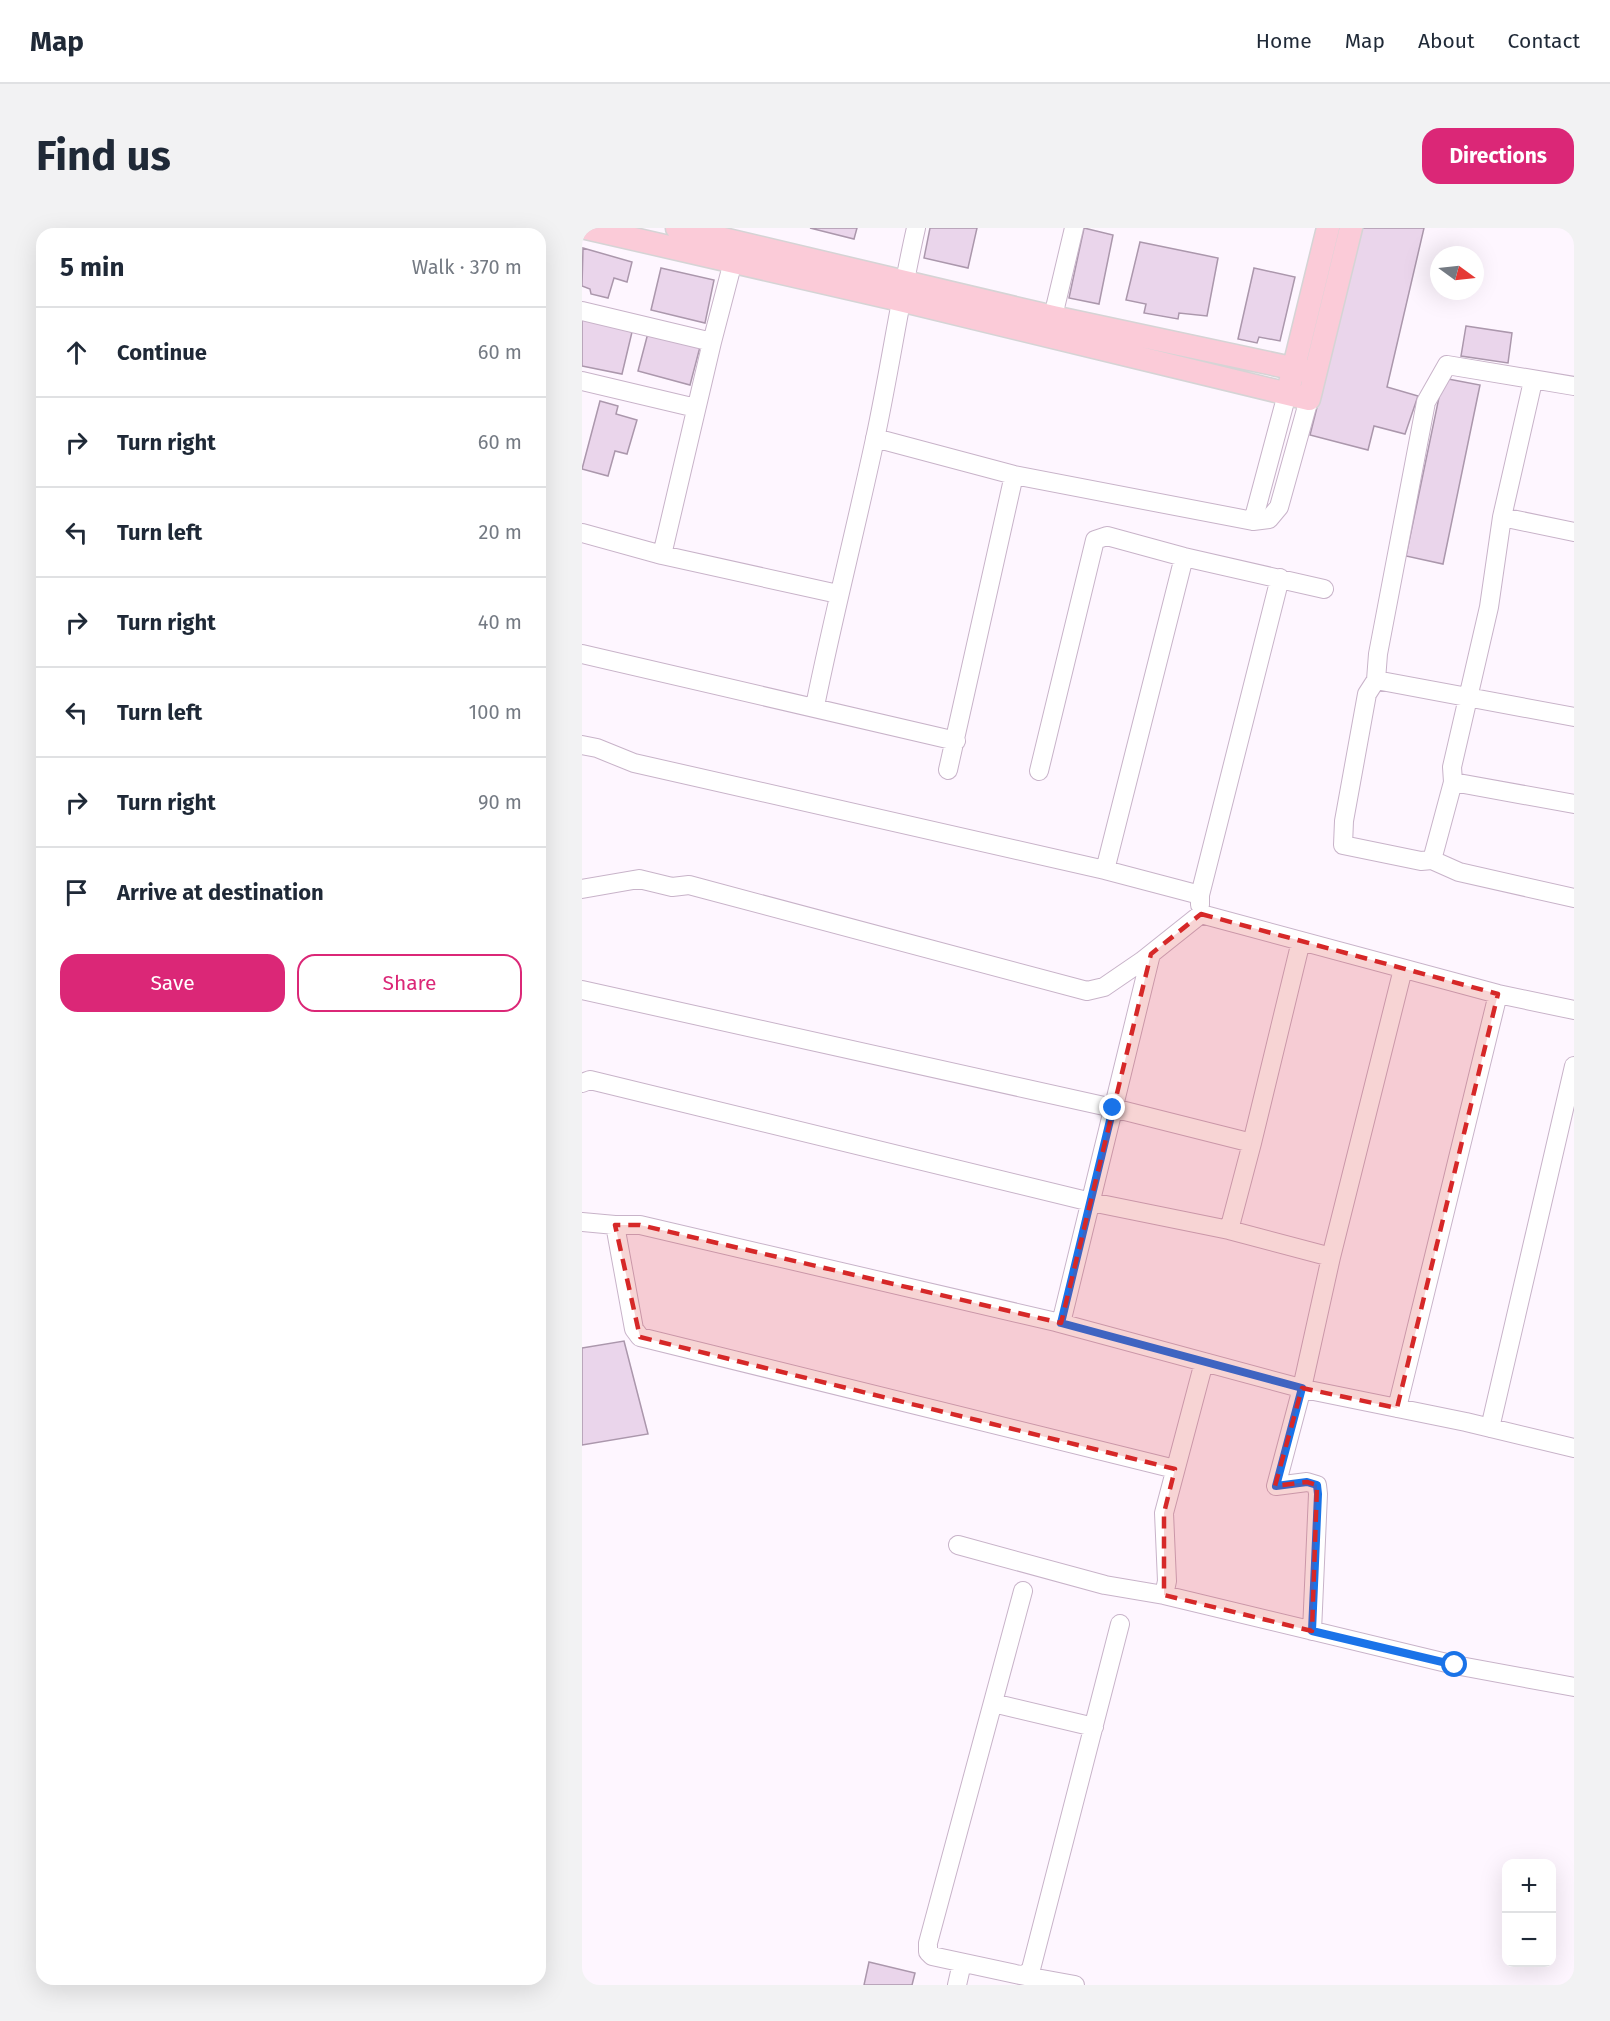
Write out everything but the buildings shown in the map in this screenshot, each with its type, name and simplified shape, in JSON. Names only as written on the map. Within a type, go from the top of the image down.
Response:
[{"type":"main road","points":[[586,228],[640,234],[736,252],[902,290],[1051,326],[1298,396],[1328,228]]},
{"type":"main road","points":[[677,228],[736,252]]},
{"type":"main road","points":[[1304,371],[1351,228]]},
{"type":"main road","points":[[1051,326],[1304,371]]},
{"type":"street","points":[[815,706],[838,594],[875,438],[902,290],[916,228]]},
{"type":"street","points":[[1051,326],[1074,228]]},
{"type":"street","points":[[662,555],[712,342],[736,252]]},
{"type":"street","points":[[582,310],[712,342]]},
{"type":"street","points":[[1574,386],[1533,381],[1447,364],[1426,402],[1378,654],[1376,680],[1367,694],[1344,822],[1343,845],[1421,861],[1432,860],[1459,872],[1574,898]]},
{"type":"street","points":[[582,381],[696,408]]},
{"type":"street","points":[[1432,860],[1453,782],[1452,767],[1489,607],[1502,517],[1533,381]]},
{"type":"street","points":[[875,438],[1014,474],[1253,521],[1269,519],[1278,507],[1298,396]]},
{"type":"street","points":[[948,770],[1014,474]]},
{"type":"street","points":[[1502,517],[1574,532]]},
{"type":"street","points":[[582,533],[662,555],[838,594]]},
{"type":"street","points":[[1039,771],[1095,540],[1107,536],[1184,557],[1323,589]]},
{"type":"street","points":[[1106,870],[1184,557]]},
{"type":"street","points":[[1201,914],[1200,895],[1280,578]]},
{"type":"street","points":[[582,654],[815,706],[956,741]]},
{"type":"street","points":[[1376,680],[1574,717]]},
{"type":"street","points":[[582,745],[597,748],[634,763],[1106,870],[1200,895]]},
{"type":"street","points":[[1453,782],[1574,804]]},
{"type":"street","points":[[582,890],[639,879],[672,887],[689,885],[1087,991],[1104,987],[1151,954],[1201,914]]},
{"type":"street","points":[[1201,914],[1498,994],[1574,1010]]},
{"type":"street","points":[[1229,1230],[1301,941]]},
{"type":"street","points":[[1061,1323],[1151,954]]},
{"type":"street","points":[[1312,1631],[1317,1485],[1307,1482],[1276,1486],[1302,1388],[1331,1257],[1403,969]]},
{"type":"street","points":[[582,990],[1113,1108],[1252,1143]]},
{"type":"street","points":[[1398,1408],[1498,994]]},
{"type":"street","points":[[1490,1428],[1574,1066]]},
{"type":"street","points":[[582,1083],[590,1080],[1091,1202],[1229,1230],[1331,1257]]},
{"type":"street","points":[[582,1222],[640,1225],[1061,1323],[1302,1388],[1574,1448]]},
{"type":"street","points":[[615,1225],[634,1329],[640,1337],[1175,1469]]},
{"type":"street","points":[[1164,1595],[1167,1581],[1164,1513],[1204,1362]]},
{"type":"street","points":[[958,1545],[1106,1585],[1164,1595],[1455,1665],[1574,1688]]},
{"type":"street","points":[[1023,1591],[928,1943],[928,1952],[932,1956],[962,1963],[1075,1985]]},
{"type":"street","points":[[1020,1975],[1026,1974],[1031,1969],[1120,1624]]},
{"type":"street","points":[[993,1703],[1094,1726]]},
{"type":"street","points":[[957,1985],[962,1963]]},
{"type":"highlighted area","points":[[1201,914],[1498,994],[1397,1408],[1302,1388],[1275,1486],[1307,1482],[1317,1485],[1312,1631],[1164,1595],[1164,1513],[1175,1469],[640,1337],[615,1225],[640,1225],[1061,1323],[1151,954]]},
{"type":"route","points":[[1113,1108],[1061,1323],[1302,1388],[1276,1486],[1307,1482],[1317,1485],[1312,1631],[1455,1665]]}]
